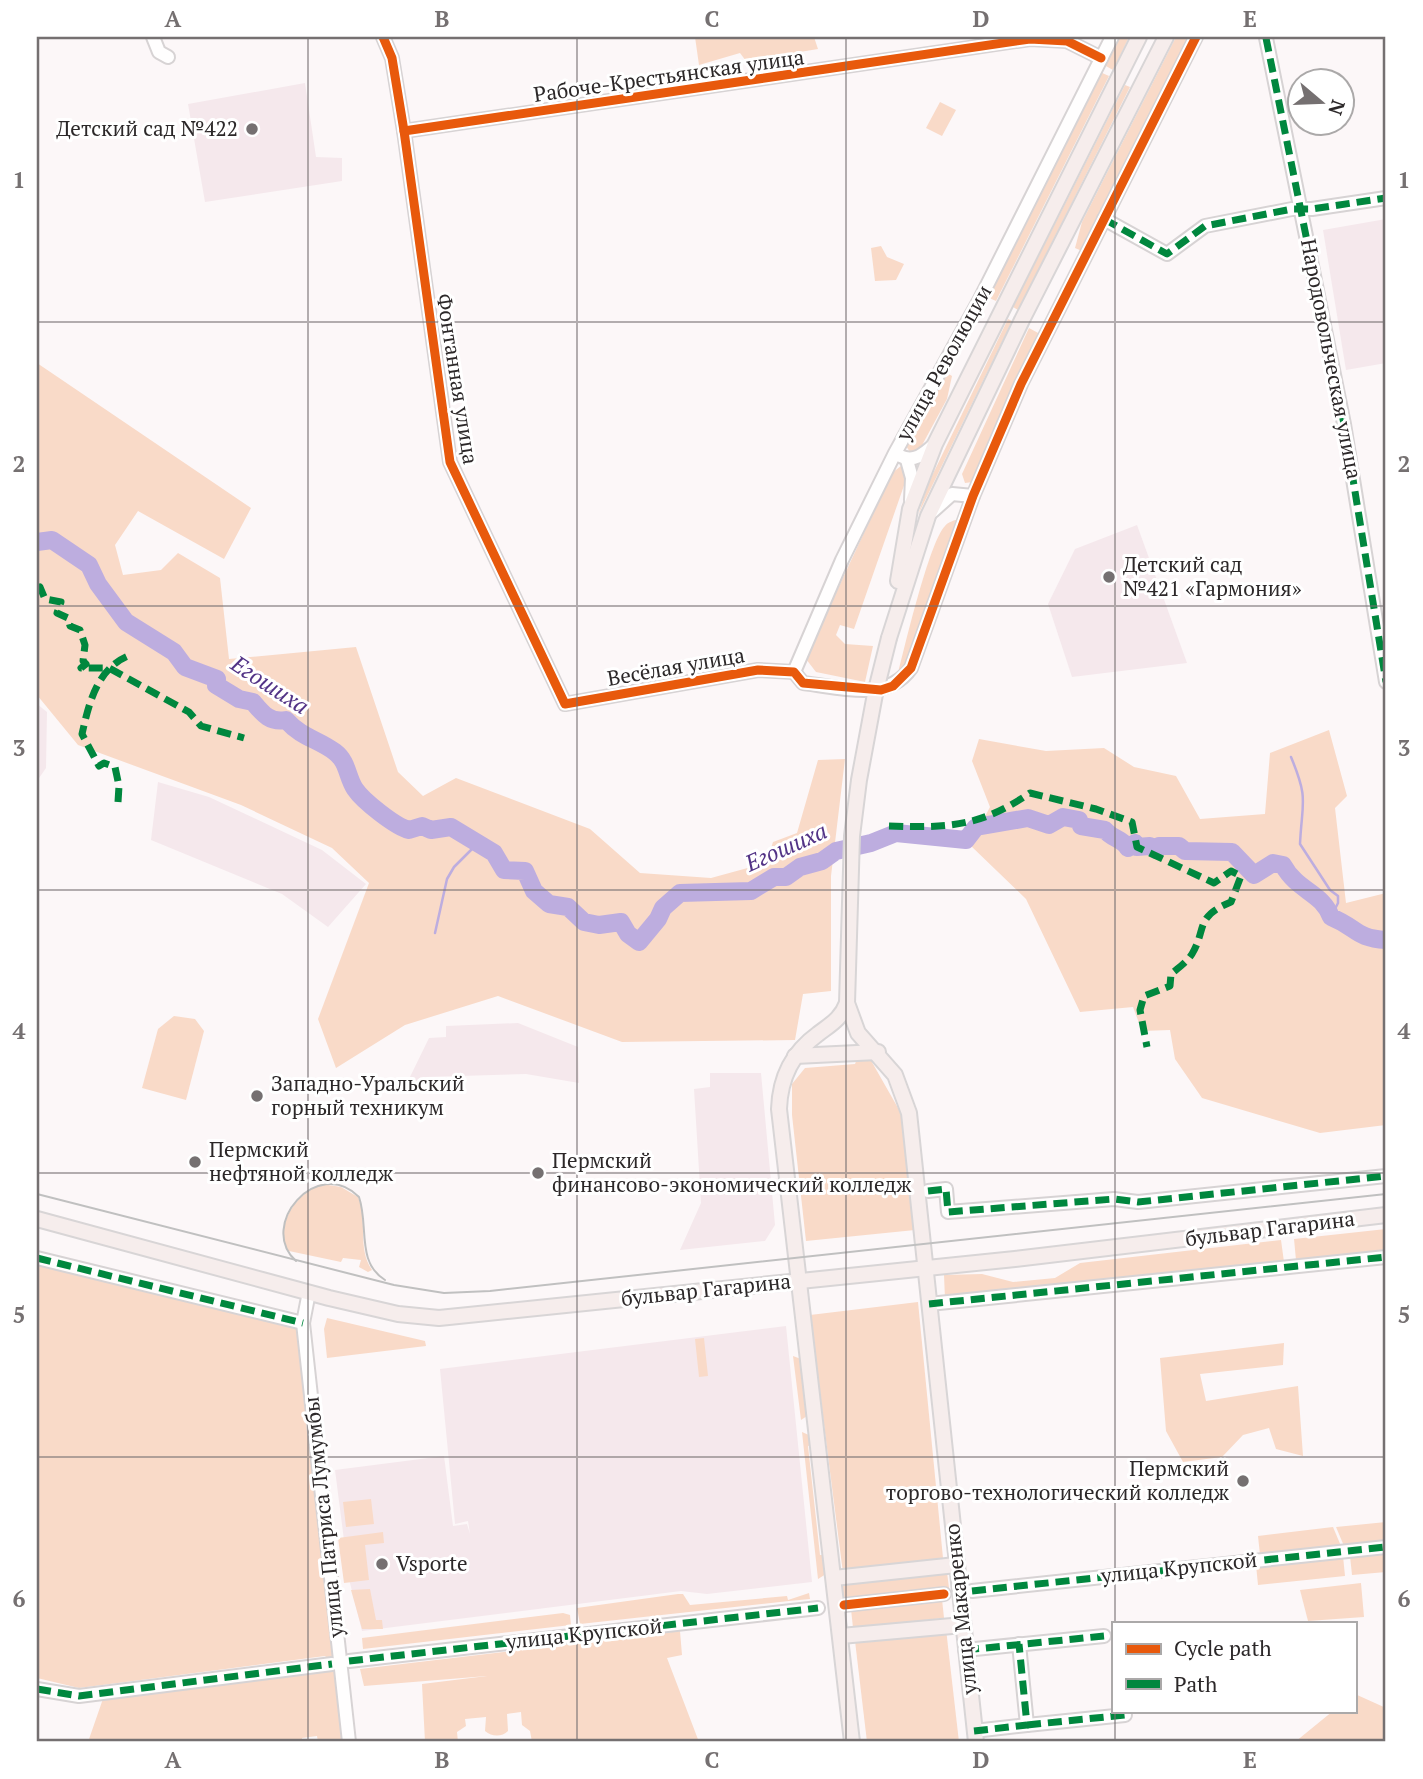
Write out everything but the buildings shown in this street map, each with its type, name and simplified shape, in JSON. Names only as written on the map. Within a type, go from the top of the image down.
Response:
[{"type":"main road","name":"улица Революции","points":[[925,1267],[909,1113],[895,1075],[878,1052],[858,1033],[847,1003],[853,825],[870,717],[889,638],[928,516],[1166,37]]},
{"type":"main road","name":"улица Революции","points":[[889,638],[910,509],[935,444],[1137,40]]},
{"type":"main road","points":[[1137,40],[1140,56],[1151,57],[1157,53]]},
{"type":"main road","points":[[847,1003],[836,1022],[805,1044],[795,1056],[785,1075],[779,1109],[852,1742]]},
{"type":"main road","points":[[795,1056],[878,1052]]},
{"type":"main road","name":"бульвар Гагарина","points":[[37,1219],[398,1314],[439,1318],[1386,1216]]},
{"type":"main road","name":"улица Макаренко","points":[[925,1267],[975,1737]]},
{"type":"main road","points":[[834,1578],[956,1565]]},
{"type":"main road","points":[[841,1636],[963,1625]]},
{"type":"street","points":[[153,37],[159,52],[168,57]]},
{"type":"street","name":"Фонтанная улица","points":[[383,37],[392,58],[404,131],[450,463],[565,704]]},
{"type":"street","name":"улица Революции","points":[[794,672],[842,561],[895,453],[980,299],[1111,37]]},
{"type":"street","name":"Весёлая улица","points":[[565,704],[758,670],[794,672],[803,682],[872,690],[893,686],[905,677],[931,619],[966,494],[1196,37]]},
{"type":"street","points":[[1253,37],[1267,37]]},
{"type":"street","name":"Народовольческая улица","points":[[1267,37],[1357,496],[1386,682]]},
{"type":"street","name":"Рабоче-Крестьянская улица","points":[[404,131],[1030,40],[1068,41],[1101,58]]},
{"type":"street","points":[[1104,219],[1167,254],[1205,226],[1301,209],[1386,198]]},
{"type":"street","points":[[907,460],[921,456],[935,444]]},
{"type":"street","points":[[958,451],[953,472],[954,485],[966,494]]},
{"type":"street","points":[[895,453],[907,460],[912,478],[910,509]]},
{"type":"street","points":[[928,516],[940,502],[966,494]]},
{"type":"street","name":"бульвар Гагарина","points":[[928,1191],[946,1189],[948,1212],[1114,1199],[1138,1202],[1386,1176]]},
{"type":"street","name":"бульвар Гагарина","points":[[929,1304],[1386,1257]]},
{"type":"street","points":[[37,1258],[303,1323]]},
{"type":"street","name":"улица Патриса Лумумбы","points":[[309,1292],[303,1323],[349,1742]]},
{"type":"street","name":"улица Крупской","points":[[972,1591],[1386,1547]]},
{"type":"street","points":[[844,1605],[944,1594]]},
{"type":"street","name":"улица Крупской","points":[[349,1661],[818,1608]]},
{"type":"street","points":[[965,1650],[1104,1636]]},
{"type":"street","points":[[1019,1644],[1027,1725]]},
{"type":"street","points":[[37,1689],[79,1696],[332,1664]]},
{"type":"street","points":[[975,1737],[1027,1725],[1125,1716]]},
{"type":"shaded area","points":[[695,37],[814,37],[818,49],[746,61],[740,53],[699,65]]},
{"type":"shaded area","points":[[1118,37],[1129,37],[1113,70],[1104,65]]},
{"type":"shaded area","points":[[1176,37],[1190,37],[1082,251],[1075,248],[1082,222]]},
{"type":"shaded area","points":[[1100,72],[1109,76],[996,301],[987,297]]},
{"type":"shaded area","name":"Детский сад №422","points":[[305,83],[316,157],[342,158],[342,181],[205,202],[188,104]]},
{"type":"shaded area","points":[[1125,85],[1130,87],[1018,310],[1013,307]]},
{"type":"shaded area","points":[[940,102],[956,110],[942,136],[926,128]]},
{"type":"shaded area","points":[[1386,219],[1386,363],[1346,370],[1323,230]]},
{"type":"shaded area","points":[[881,246],[887,257],[904,264],[896,280],[875,281],[871,248]]},
{"type":"shaded area","points":[[1008,319],[1012,321],[918,515],[929,482]]},
{"type":"shaded area","points":[[1029,328],[1040,334],[1003,408],[973,482],[965,483],[962,474]]},
{"type":"shaded area","points":[[37,363],[251,508],[224,559],[138,511],[115,545],[123,575],[161,570],[178,553],[220,578],[229,659],[356,647],[398,772],[423,796],[456,778],[590,829],[640,873],[711,878],[766,863],[773,842],[797,833],[818,760],[845,759],[831,876],[831,991],[803,994],[795,1040],[622,1042],[498,996],[405,1025],[336,1068],[318,1019],[369,883],[332,848],[241,805],[78,745],[37,695]]},
{"type":"shaded area","points":[[947,373],[952,376],[947,399],[920,449],[910,452],[906,446],[908,441]]},
{"type":"shaded area","points":[[901,466],[908,474],[854,629],[840,625],[836,635],[845,644],[873,646],[865,682],[816,672],[806,659],[812,644],[892,473]]},
{"type":"shaded area","points":[[959,519],[910,660],[897,677],[932,553],[945,526]]},
{"type":"shaded area","name":"Детский сад №421 «Гармония»","points":[[1137,525],[1187,663],[1072,677],[1048,604],[1075,549]]},
{"type":"shaded area","points":[[37,704],[47,712],[46,768],[37,781]]},
{"type":"shaded area","points":[[1329,730],[1347,796],[1335,808],[1346,903],[1386,893],[1386,1125],[1320,1133],[1202,1098],[1175,1059],[1170,1030],[1142,1031],[1133,1007],[1080,1012],[1026,899],[970,845],[990,807],[972,761],[979,739],[1046,751],[1104,748],[1134,767],[1176,776],[1200,819],[1265,814],[1270,753]]},
{"type":"shaded area","points":[[158,782],[209,797],[322,850],[366,884],[328,927],[282,894],[151,840]]},
{"type":"shaded area","points":[[174,1016],[195,1019],[204,1031],[186,1100],[142,1088],[158,1029]]},
{"type":"shaded area","points":[[518,1023],[578,1047],[579,1083],[526,1074],[426,1077],[415,1087],[408,1081],[429,1038],[446,1037],[446,1026]]},
{"type":"shaded area","points":[[869,1057],[902,1115],[915,1230],[806,1241],[792,1115],[792,1084],[805,1068],[855,1064],[857,1059]]},
{"type":"shaded area","points":[[710,1073],[761,1073],[775,1225],[765,1241],[680,1250],[701,1203],[694,1089],[710,1087]]},
{"type":"shaded area","points":[[322,1184],[341,1187],[358,1197],[365,1253],[372,1270],[368,1272],[359,1267],[361,1260],[343,1258],[341,1262],[289,1251],[284,1231],[290,1211],[305,1194]]},
{"type":"shaded area","points":[[1386,1229],[1386,1250],[1296,1260],[1294,1239]]},
{"type":"shaded area","points":[[1281,1240],[1284,1262],[945,1299],[944,1275],[982,1274],[1013,1282],[1055,1278],[1080,1263]]},
{"type":"shaded area","points":[[37,1258],[303,1323],[339,1658],[329,1660],[325,1656],[79,1688],[37,1678]]},
{"type":"shaded area","points":[[918,1302],[943,1558],[843,1573],[810,1315]]},
{"type":"shaded area","points":[[327,1318],[425,1341],[426,1346],[327,1358],[324,1329]]},
{"type":"shaded area","points":[[786,1326],[812,1582],[707,1594],[681,1591],[362,1631],[349,1579],[335,1470],[444,1456],[453,1526],[467,1524],[470,1534],[468,1521],[455,1524],[440,1369]]},
{"type":"shaded area","points":[[704,1338],[708,1376],[699,1377],[695,1339]]},
{"type":"shaded area","points":[[1284,1343],[1283,1365],[1200,1374],[1206,1401],[1298,1386],[1303,1456],[1276,1449],[1269,1428],[1243,1435],[1222,1457],[1183,1462],[1166,1431],[1160,1358]]},
{"type":"shaded area","points":[[793,1356],[801,1359],[807,1416],[801,1420]]},
{"type":"shaded area","points":[[802,1432],[811,1436],[812,1445],[808,1446],[820,1555],[824,1555],[826,1574],[818,1579]]},
{"type":"shaded area","points":[[371,1499],[374,1524],[346,1527],[343,1502]]},
{"type":"shaded area","points":[[1386,1522],[1386,1542],[1344,1546],[1336,1527]]},
{"type":"shaded area","points":[[1333,1527],[1341,1546],[1260,1555],[1258,1536]]},
{"type":"shaded area","points":[[383,1532],[384,1543],[365,1545],[369,1580],[344,1583],[338,1538]]},
{"type":"shaded area","points":[[1386,1553],[1386,1572],[1352,1575],[1350,1556]]},
{"type":"shaded area","points":[[1343,1556],[1345,1576],[1258,1585],[1256,1565]]},
{"type":"shaded area","points":[[947,1572],[949,1588],[843,1600],[841,1583]]},
{"type":"shaded area","points":[[1361,1583],[1364,1617],[1308,1621],[1300,1590]]},
{"type":"shaded area","points":[[370,1589],[376,1620],[382,1620],[383,1629],[362,1629],[351,1590]]},
{"type":"shaded area","points":[[809,1593],[810,1599],[580,1624],[577,1608],[678,1594],[683,1594],[690,1605],[787,1596],[788,1600]]},
{"type":"shaded area","points":[[942,1599],[944,1618],[853,1628],[851,1609]]},
{"type":"shaded area","points":[[563,1613],[570,1615],[571,1625],[363,1649],[362,1638]]},
{"type":"shaded area","points":[[946,1629],[959,1742],[867,1742],[855,1641]]},
{"type":"shaded area","points":[[680,1631],[682,1655],[667,1658],[699,1742],[532,1742],[530,1731],[522,1725],[521,1712],[507,1714],[508,1731],[500,1735],[485,1731],[486,1717],[465,1719],[466,1726],[457,1732],[458,1742],[425,1742],[422,1684],[487,1676],[364,1686],[360,1669]]},
{"type":"shaded area","points":[[339,1662],[349,1742],[318,1742],[317,1736],[302,1738],[302,1742],[88,1742],[105,1693]]},
{"type":"shaded area","points":[[1356,1694],[1386,1708],[1386,1742],[1295,1742],[1332,1712],[1356,1712]]},
{"type":"waterway","name":"Егошиха","points":[[37,542],[52,540],[89,565],[98,584],[126,622],[174,652],[185,667],[217,679],[216,685],[239,699],[253,702],[271,719],[286,720],[298,731],[335,752],[342,760],[355,789],[388,819],[409,830],[422,826],[431,830],[451,827],[494,853],[504,870],[525,871],[534,891],[549,904],[568,907],[584,922],[599,925],[621,922],[628,934],[639,942],[658,919],[663,908],[680,893],[751,891],[774,877],[786,877],[800,867],[822,861],[836,851],[871,843],[896,833],[966,840],[976,827],[1028,818],[1049,825],[1063,817],[1079,820],[1081,826],[1105,830],[1128,848],[1135,843],[1137,847],[1150,846],[1156,850],[1159,846],[1179,846],[1185,851],[1232,852],[1254,875],[1273,863],[1283,865],[1296,881],[1322,902],[1331,917],[1362,935],[1386,940]]},
{"type":"waterway","points":[[1291,757],[1302,792],[1300,844],[1330,890],[1338,896],[1338,903],[1331,917]]},
{"type":"waterway","points":[[435,933],[447,879],[454,867],[476,845]]},
{"type":"tram line","points":[[296,1261],[286,1246],[283,1230],[288,1214],[297,1200],[310,1190],[326,1184],[343,1186],[359,1197],[370,1264],[385,1280]]},
{"type":"tram line","points":[[37,1194],[394,1285],[444,1293],[490,1291],[1386,1194]]},
{"type":"marked path","points":[[1266,38],[1344,424],[1386,682]]},
{"type":"marked path","points":[[1104,219],[1167,254],[1205,226],[1292,209],[1312,209],[1386,198]]},
{"type":"marked path","points":[[37,589],[40,587],[45,599],[61,602],[57,613],[68,618],[70,626],[80,630],[85,645],[83,661],[86,664],[81,668],[109,668],[189,712],[201,726],[244,738]]},
{"type":"marked path","points":[[118,802],[119,786],[115,767],[104,763],[99,766],[82,734],[96,688],[109,669],[128,656]]},
{"type":"marked path","points":[[889,826],[963,823],[995,813],[1030,793],[1096,809],[1132,822],[1137,847],[1214,883],[1231,871],[1241,876],[1231,902],[1206,918],[1192,954],[1171,974],[1170,986],[1144,996],[1140,1010],[1147,1047]]},
{"type":"marked path","points":[[928,1191],[946,1189],[948,1212],[1114,1199],[1138,1202],[1386,1176]]},
{"type":"marked path","points":[[929,1304],[1386,1257]]},
{"type":"marked path","points":[[37,1258],[303,1323]]},
{"type":"marked path","points":[[972,1591],[1386,1547]]},
{"type":"marked path","points":[[349,1661],[818,1608]]},
{"type":"marked path","points":[[965,1650],[1104,1636]]},
{"type":"marked path","points":[[974,1731],[1027,1725],[1019,1644]]},
{"type":"marked path","points":[[37,1689],[79,1696],[332,1664]]},
{"type":"marked path","points":[[1027,1725],[1125,1715]]},
{"type":"cycle path","points":[[383,37],[392,58],[404,131],[450,462],[565,704],[758,670],[794,672],[803,683],[881,690],[893,686],[911,668],[973,496],[1021,384],[1196,37]]},
{"type":"cycle path","points":[[404,131],[1030,39],[1067,41],[1101,58]]},
{"type":"cycle path","points":[[844,1605],[944,1594]]},
{"type":"place","name":"Детский сад №422","points":[[252,129]]},
{"type":"place","name":"Детский сад №421 «Гармония»","points":[[1109,577]]},
{"type":"place","name":"Западно-Уральский горный техникум","points":[[257,1096]]},
{"type":"place","name":"Пермский нефтяной колледж","points":[[195,1162]]},
{"type":"place","name":"Пермский финансово-экономический колледж","points":[[538,1173]]},
{"type":"place","name":"Пермский торгово-технологический колледж","points":[[1243,1481]]},
{"type":"place","name":"Vsporte","points":[[382,1564]]}]
